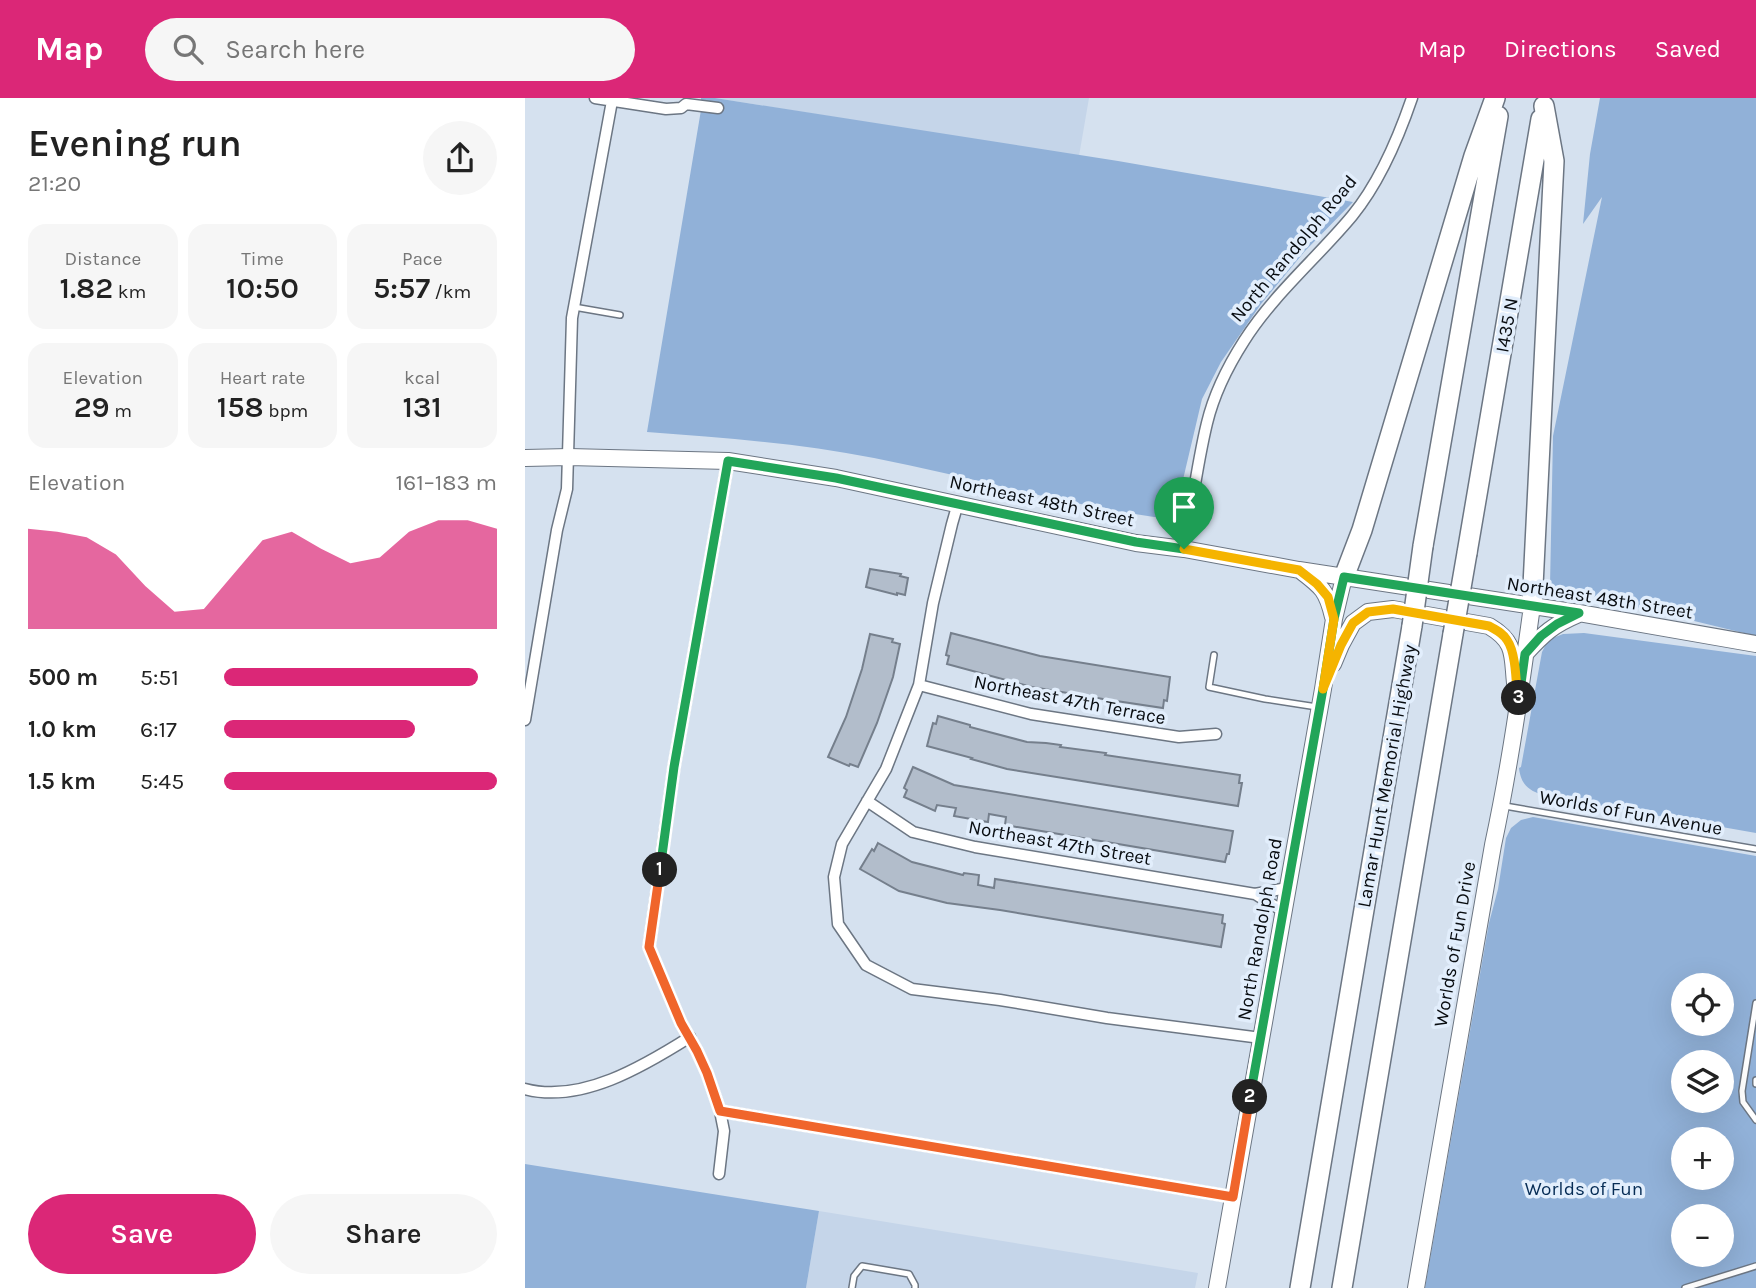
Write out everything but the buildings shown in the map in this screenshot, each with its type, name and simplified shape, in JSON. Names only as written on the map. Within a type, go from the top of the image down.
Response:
[{"type":"highway","points":[[1344,577],[1366,517],[1474,156],[1495,98]]},
{"type":"highway","name":"Lamar Hunt Memorial Highway","points":[[1300,1288],[1412,626],[1423,546],[1501,98]]},
{"type":"highway","points":[[1532,606],[1555,161],[1544,102]]},
{"type":"highway","name":"I435 N","points":[[1342,1288],[1544,102]]},
{"type":"main road","name":"Northeast 48th Street","points":[[525,458],[728,461],[836,478],[1136,542],[1579,613],[1756,645]]},
{"type":"main road","points":[[1299,570],[1328,597],[1334,619]]},
{"type":"main road","name":"North Randolph Road","points":[[1217,1288],[1334,619],[1344,577]]},
{"type":"main road","name":"Worlds of Fun Drive","points":[[1416,1288],[1518,706],[1532,606]]},
{"type":"main road","points":[[1323,689],[1353,623],[1368,612],[1393,609],[1489,626],[1501,633],[1508,640],[1513,657],[1518,706]]},
{"type":"main road","points":[[1525,654],[1541,636],[1579,613]]},
{"type":"street","points":[[595,98],[666,109],[681,108],[688,101],[718,108]]},
{"type":"street","name":"North Randolph Road","points":[[1184,549],[1207,422],[1229,366],[1262,316],[1353,214],[1394,146],[1412,98]]},
{"type":"street","points":[[525,720],[557,530],[567,489],[572,318],[612,101]]},
{"type":"street","points":[[719,1174],[724,1131],[720,1111],[707,1073],[681,1023],[649,947],[674,767],[728,461]]},
{"type":"street","points":[[958,503],[933,603],[919,685],[886,769],[842,844],[834,877],[838,924],[866,965],[912,989],[1261,1038]]},
{"type":"street","name":"Northeast 47th Terrace","points":[[919,685],[1031,714],[1179,737],[1216,734]]},
{"type":"street","name":"Northeast 47th Street","points":[[867,801],[913,832],[975,847],[1255,894],[1287,888]]},
{"type":"street","name":"Northeast 47th Street","points":[[1255,894],[1283,911]]},
{"type":"street","points":[[525,1088],[558,1093],[589,1086],[648,1063],[690,1037]]},
{"type":"street","points":[[720,1111],[1233,1197]]},
{"type":"lane","points":[[574,307],[620,315]]},
{"type":"lane","points":[[1213,655],[1209,687],[1320,708]]},
{"type":"lane","name":"Worlds of Fun Avenue","points":[[1501,805],[1756,849]]},
{"type":"lane","points":[[1756,1003],[1742,1091],[1743,1102],[1756,1120]]},
{"type":"lane","points":[[852,1288],[854,1276],[862,1266],[909,1274],[915,1288]]},
{"type":"lane","points":[[1685,1288],[1756,1266]]},
{"type":"shaded area","points":[[715,98],[1089,98],[1079,156]]},
{"type":"shaded area","points":[[819,1211],[1198,1273],[1195,1288],[806,1288]]},
{"type":"green space","points":[[701,98],[1118,161],[1353,202],[1305,251],[1261,304],[1221,362],[1202,399],[1177,505],[1170,519],[1133,514],[818,448],[647,432]]},
{"type":"green space","points":[[1600,98],[1756,98],[1756,636],[1550,586],[1553,436],[1602,197],[1583,224],[1590,154]]},
{"type":"green space","points":[[1584,633],[1756,656],[1756,833],[1546,796],[1531,790],[1524,783],[1519,768],[1542,652],[1548,640],[1563,634]]},
{"type":"green space","name":"Worlds of Fun","points":[[1533,817],[1756,856],[1756,1288],[1425,1288],[1489,923],[1498,889],[1506,838],[1511,828],[1521,820]]},
{"type":"green space","points":[[525,1164],[819,1211],[806,1288],[525,1288]]},
{"type":"route","points":[[1184,549],[1136,542],[836,478],[728,461],[674,767],[649,947],[681,1023],[707,1073],[720,1111],[1233,1197],[1334,619],[1344,577],[1579,613],[1541,636],[1525,654],[1518,706],[1513,657],[1508,640],[1501,633],[1489,626],[1393,609],[1368,612],[1353,623],[1323,689],[1334,619],[1328,597],[1317,584],[1299,570],[1184,549]]}]
